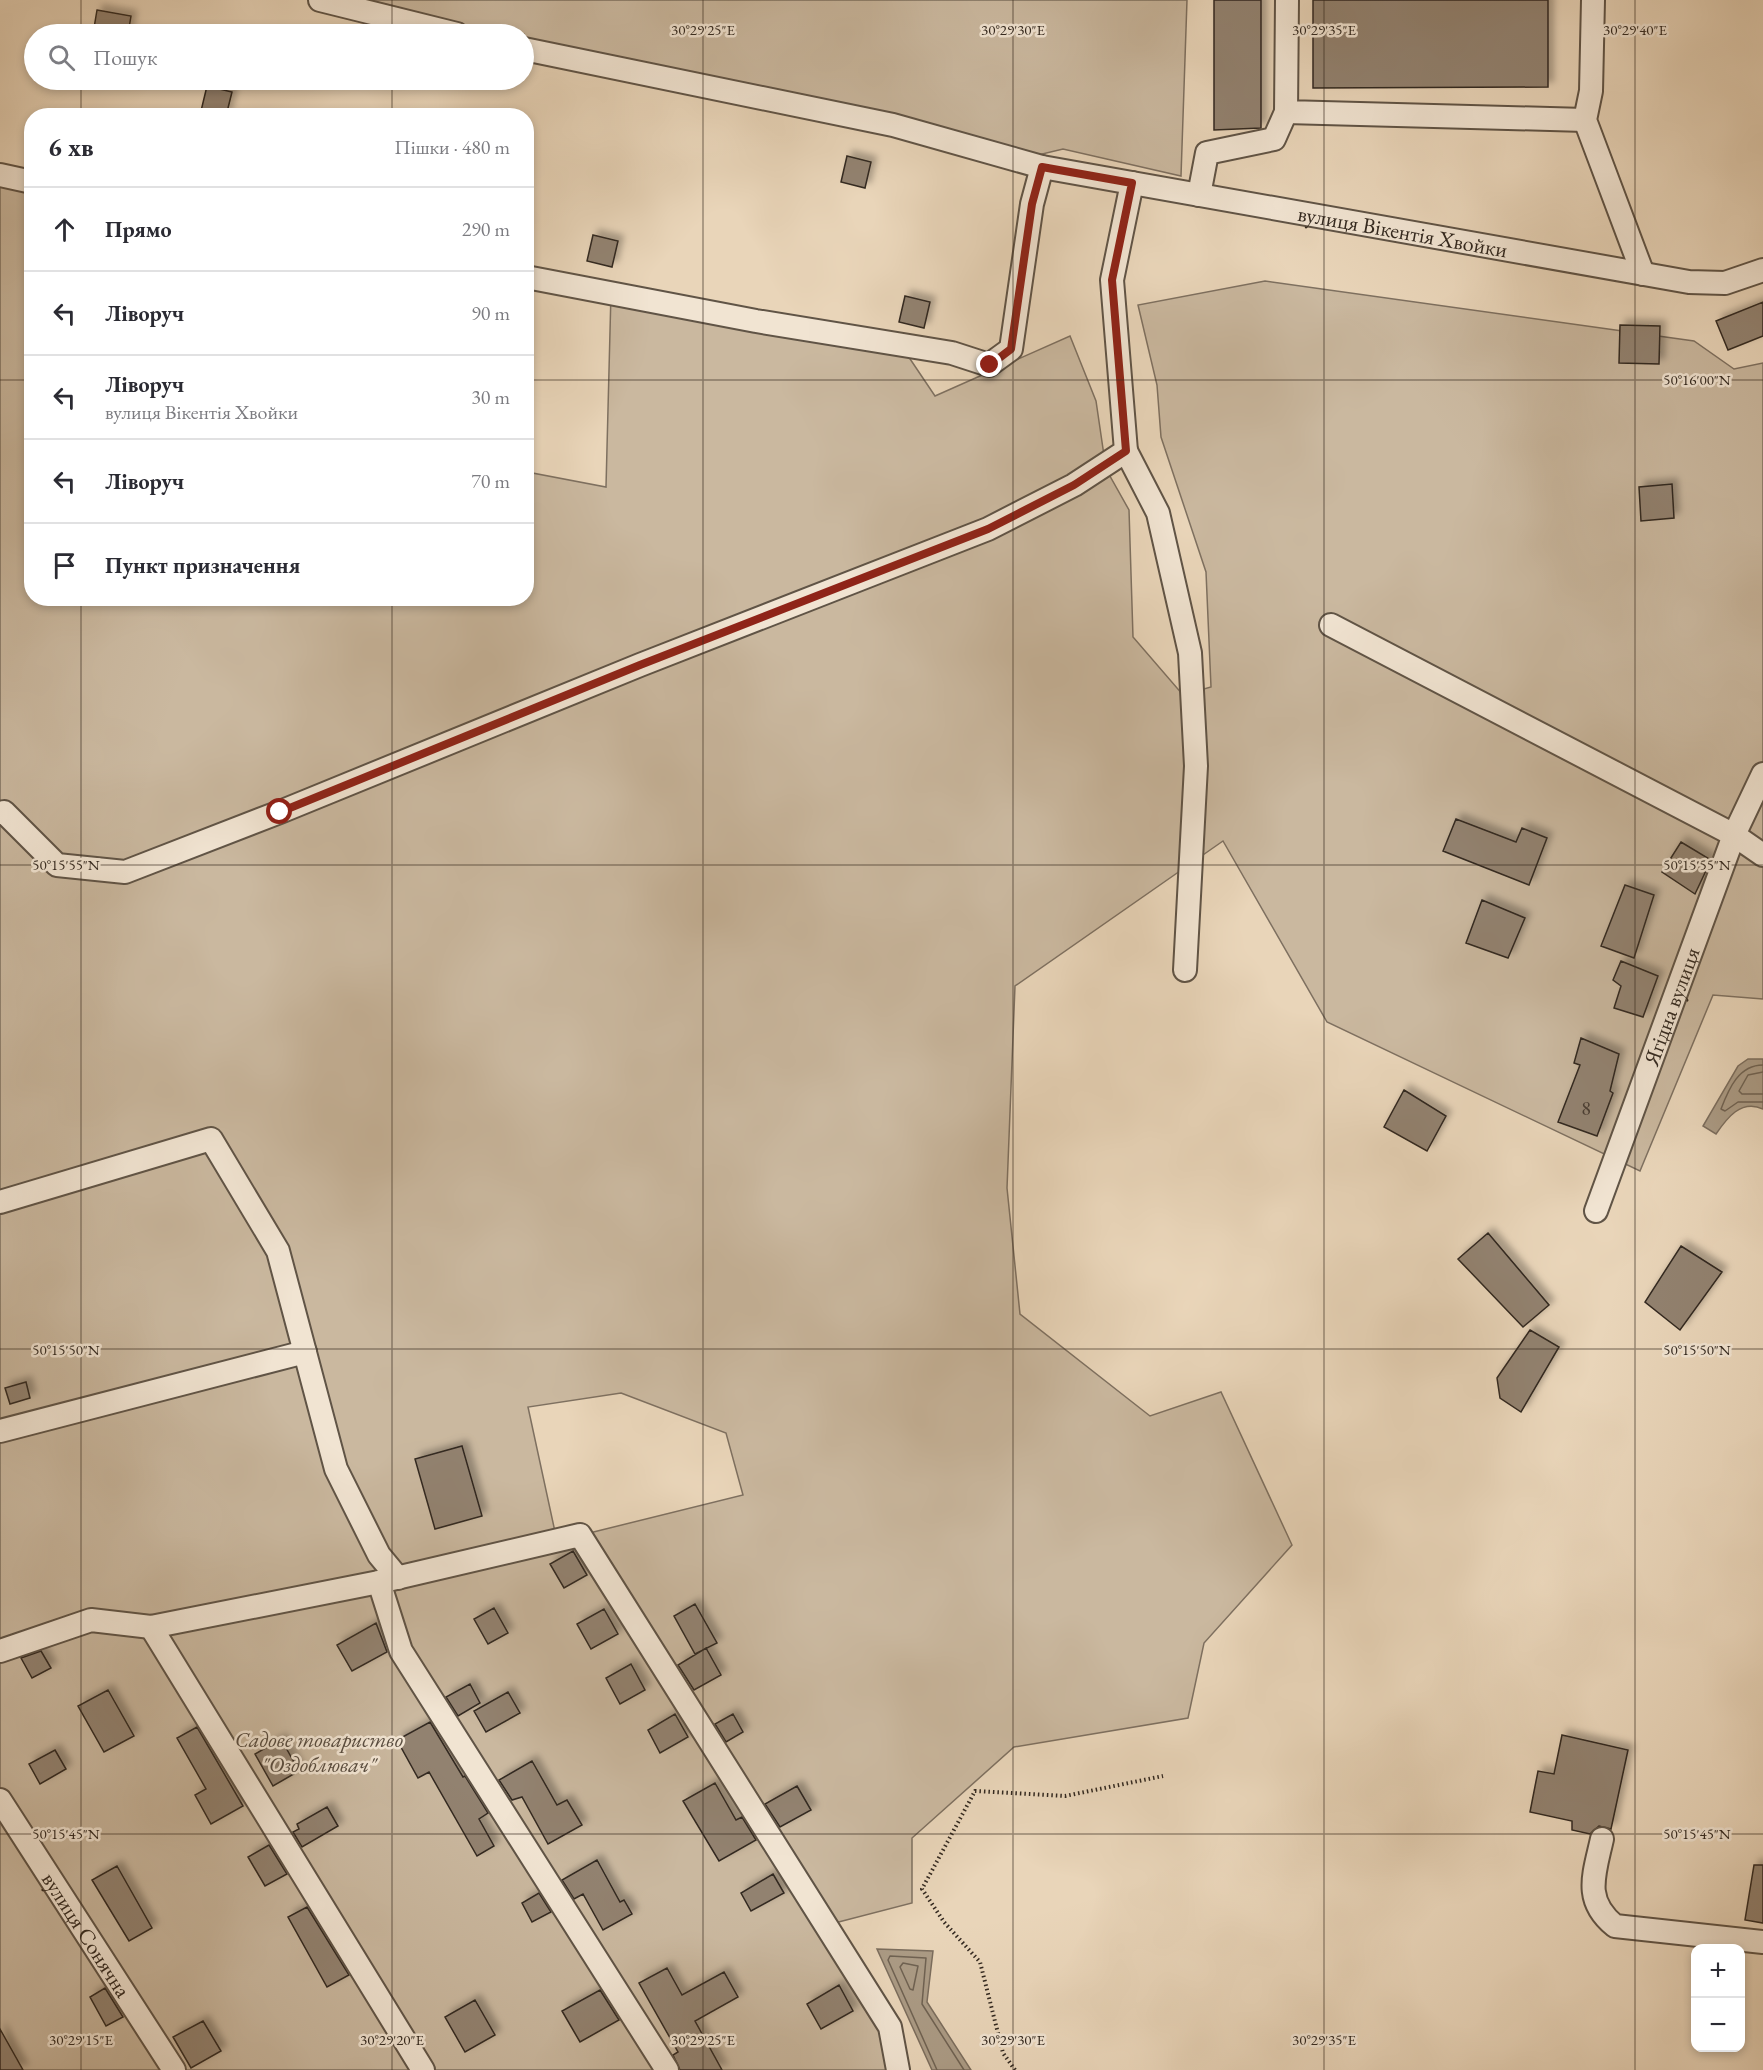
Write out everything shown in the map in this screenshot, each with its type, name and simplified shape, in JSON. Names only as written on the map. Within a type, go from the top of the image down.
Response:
[{"type":"street","points":[[320,0],[417,24]]},
{"type":"street","points":[[1200,195],[1207,153],[1274,139],[1286,112],[1287,0]]},
{"type":"street","points":[[1593,0],[1591,90],[1585,120],[1643,274]]},
{"type":"street","name":"вулиця Вікентія Хвойки","points":[[534,51],[893,125],[1042,167],[1689,282],[1725,283],[1763,270]]},
{"type":"street","points":[[1286,112],[1585,120]]},
{"type":"street","points":[[534,279],[756,321],[952,352],[990,365],[1011,349],[1032,204],[1042,167]]},
{"type":"street","points":[[0,174],[24,180]]},
{"type":"street","points":[[1132,183],[1112,280],[1126,451],[1158,513],[1190,653],[1196,766],[1185,970]]},
{"type":"street","points":[[0,813],[4,812],[57,865],[126,872],[280,812],[640,665],[988,529],[1074,485],[1126,451]]},
{"type":"street","points":[[1331,625],[1734,836],[1763,855]]},
{"type":"street","name":"Ягідна вулиця","points":[[1596,1211],[1734,836],[1763,774]]},
{"type":"street","points":[[0,1202],[211,1139],[279,1251],[336,1469],[379,1555],[388,1580],[401,1651],[667,2070]]},
{"type":"street","points":[[0,1431],[305,1352]]},
{"type":"street","points":[[0,1651],[91,1620],[151,1628],[388,1580],[580,1535],[890,2027],[898,2070]]},
{"type":"street","points":[[151,1628],[423,2070]]},
{"type":"street","name":"вулиця Сонячна","points":[[0,1800],[174,2070]]},
{"type":"street","points":[[1602,1839],[1593,1881],[1594,1899],[1602,1915],[1616,1926],[1763,1942]]},
{"type":"path","points":[[1015,2070],[1003,2053],[980,1962],[944,1922],[922,1889],[975,1791],[1065,1796],[1163,1776]]},
{"type":"green space","points":[[320,0],[1187,0],[1181,176],[1063,149],[1013,161],[534,51],[534,24],[417,24]]},
{"type":"green space","name":"Садове товариство \"Оздоблювач\"","points":[[0,175],[24,180],[24,606],[534,606],[534,473],[606,487],[611,293],[900,344],[935,396],[1070,336],[1096,401],[1106,469],[1129,510],[1133,637],[1183,695],[1211,687],[1206,572],[1161,437],[1157,385],[1138,305],[1265,281],[1694,341],[1734,369],[1763,363],[1763,999],[1713,995],[1640,1171],[1327,1022],[1223,841],[1015,986],[1007,1188],[1020,1314],[1150,1416],[1221,1392],[1292,1545],[1204,1643],[1188,1718],[1014,1747],[912,1838],[912,1903],[827,1925],[890,2027],[898,2070],[0,2070]],"holes":[[[621,1393],[726,1433],[743,1495],[557,1541],[528,1407]]]},
{"type":"water","points":[[1748,1059],[1763,1059],[1763,1109],[1748,1106],[1741,1108],[1730,1116],[1716,1134],[1703,1126],[1738,1066]]},
{"type":"water","points":[[877,1949],[933,1951],[927,2002],[971,2070],[932,2070]]},
{"type":"building","points":[[1214,0],[1261,0],[1261,128],[1214,130]]},
{"type":"building","points":[[1313,0],[1548,0],[1548,87],[1313,88]]},
{"type":"building","points":[[97,10],[131,16],[130,24],[95,24]]},
{"type":"building","points":[[206,90],[232,92],[228,108],[202,108]]},
{"type":"building","points":[[847,156],[871,162],[865,188],[841,182]]},
{"type":"building","points":[[593,235],[618,241],[612,267],[587,261]]},
{"type":"building","points":[[905,296],[930,302],[924,328],[899,322]]},
{"type":"building","points":[[1763,302],[1763,336],[1728,350],[1716,321]]},
{"type":"building","points":[[1620,325],[1660,326],[1659,364],[1619,363]]},
{"type":"building","points":[[1672,484],[1674,518],[1641,521],[1639,487]]},
{"type":"building","points":[[1456,819],[1516,842],[1522,828],[1547,838],[1529,885],[1443,851]]},
{"type":"building","points":[[1681,842],[1711,860],[1695,894],[1662,872]]},
{"type":"building","points":[[1625,885],[1654,895],[1634,958],[1601,946]]},
{"type":"building","points":[[1482,900],[1525,918],[1508,958],[1466,943]]},
{"type":"building","points":[[1621,961],[1658,976],[1643,1017],[1614,1008],[1621,986],[1613,980]]},
{"type":"building","points":[[1581,1038],[1619,1054],[1610,1091],[1613,1093],[1597,1136],[1558,1122],[1580,1065],[1574,1063]]},
{"type":"building","points":[[1404,1090],[1446,1116],[1427,1151],[1384,1127]]},
{"type":"building","points":[[1488,1233],[1549,1305],[1523,1327],[1458,1259]]},
{"type":"building","points":[[1681,1246],[1722,1272],[1680,1330],[1645,1302]]},
{"type":"building","points":[[1530,1330],[1559,1347],[1521,1412],[1500,1398],[1497,1378]]},
{"type":"building","points":[[26,1382],[30,1398],[10,1404],[5,1388]]},
{"type":"building","points":[[462,1446],[482,1516],[435,1529],[415,1459]]},
{"type":"building","points":[[573,1551],[587,1575],[564,1588],[550,1564]]},
{"type":"building","points":[[695,1604],[717,1643],[695,1654],[674,1616]]},
{"type":"building","points":[[494,1608],[508,1633],[488,1644],[474,1619]]},
{"type":"building","points":[[604,1609],[618,1634],[591,1649],[577,1624]]},
{"type":"building","points":[[376,1623],[387,1652],[352,1671],[337,1645]]},
{"type":"building","points":[[706,1648],[721,1675],[694,1690],[678,1665]]},
{"type":"building","points":[[41,1651],[51,1668],[32,1678],[21,1658]]},
{"type":"building","points":[[631,1664],[645,1690],[620,1704],[606,1678]]},
{"type":"building","points":[[470,1684],[480,1703],[458,1716],[446,1697]]},
{"type":"building","points":[[108,1690],[134,1736],[104,1752],[78,1706]]},
{"type":"building","points":[[508,1692],[520,1713],[486,1732],[474,1711]]},
{"type":"building","points":[[675,1714],[688,1737],[660,1753],[648,1730]]},
{"type":"building","points":[[733,1714],[743,1732],[726,1742],[715,1724]]},
{"type":"building","points":[[430,1722],[488,1813],[479,1819],[494,1846],[477,1856],[429,1772],[418,1778],[397,1740]]},
{"type":"building","points":[[197,1727],[243,1806],[211,1824],[195,1795],[206,1789],[177,1738]]},
{"type":"building","points":[[1562,1735],[1628,1750],[1611,1829],[1599,1826],[1590,1834],[1572,1830],[1572,1821],[1530,1812],[1538,1771],[1554,1774]]},
{"type":"building","points":[[281,1739],[299,1771],[273,1786],[255,1754]]},
{"type":"building","points":[[55,1750],[66,1769],[40,1784],[29,1764]]},
{"type":"building","points":[[532,1761],[557,1805],[567,1800],[582,1825],[548,1844],[522,1797],[512,1800],[499,1780]]},
{"type":"building","points":[[715,1783],[736,1820],[742,1817],[756,1840],[719,1861],[683,1801]]},
{"type":"building","points":[[797,1786],[811,1810],[780,1827],[765,1804]]},
{"type":"building","points":[[327,1807],[338,1826],[302,1847],[293,1832],[299,1829],[297,1824]]},
{"type":"building","points":[[269,1845],[287,1874],[265,1886],[248,1857]]},
{"type":"building","points":[[597,1860],[620,1902],[624,1900],[632,1914],[603,1930],[583,1894],[574,1899],[562,1880]]},
{"type":"building","points":[[1754,1865],[1763,1865],[1763,1923],[1745,1920]]},
{"type":"building","points":[[117,1866],[152,1928],[129,1941],[92,1880]]},
{"type":"building","points":[[773,1874],[784,1893],[751,1911],[741,1893]]},
{"type":"building","points":[[539,1893],[551,1912],[532,1922],[522,1903]]},
{"type":"building","points":[[307,1907],[349,1975],[327,1987],[288,1917]]},
{"type":"building","points":[[667,1968],[682,1995],[724,1972],[738,1997],[695,2021],[722,2070],[680,2070],[673,2055],[678,2052],[639,1983]]},
{"type":"building","points":[[839,1985],[853,2011],[821,2029],[807,2004]]},
{"type":"building","points":[[105,1988],[123,2017],[106,2026],[90,1997]]},
{"type":"building","points":[[600,1990],[619,2020],[580,2042],[562,2011]]},
{"type":"building","points":[[475,2000],[495,2035],[465,2052],[445,2017]]},
{"type":"building","points":[[203,2021],[221,2051],[191,2068],[173,2037]]},
{"type":"building","points":[[0,2029],[23,2070],[0,2070]]},
{"type":"route","points":[[280,812],[640,665],[988,529],[1074,485],[1126,451],[1112,280],[1132,183],[1042,167],[1032,204],[1011,349],[990,365]]}]
